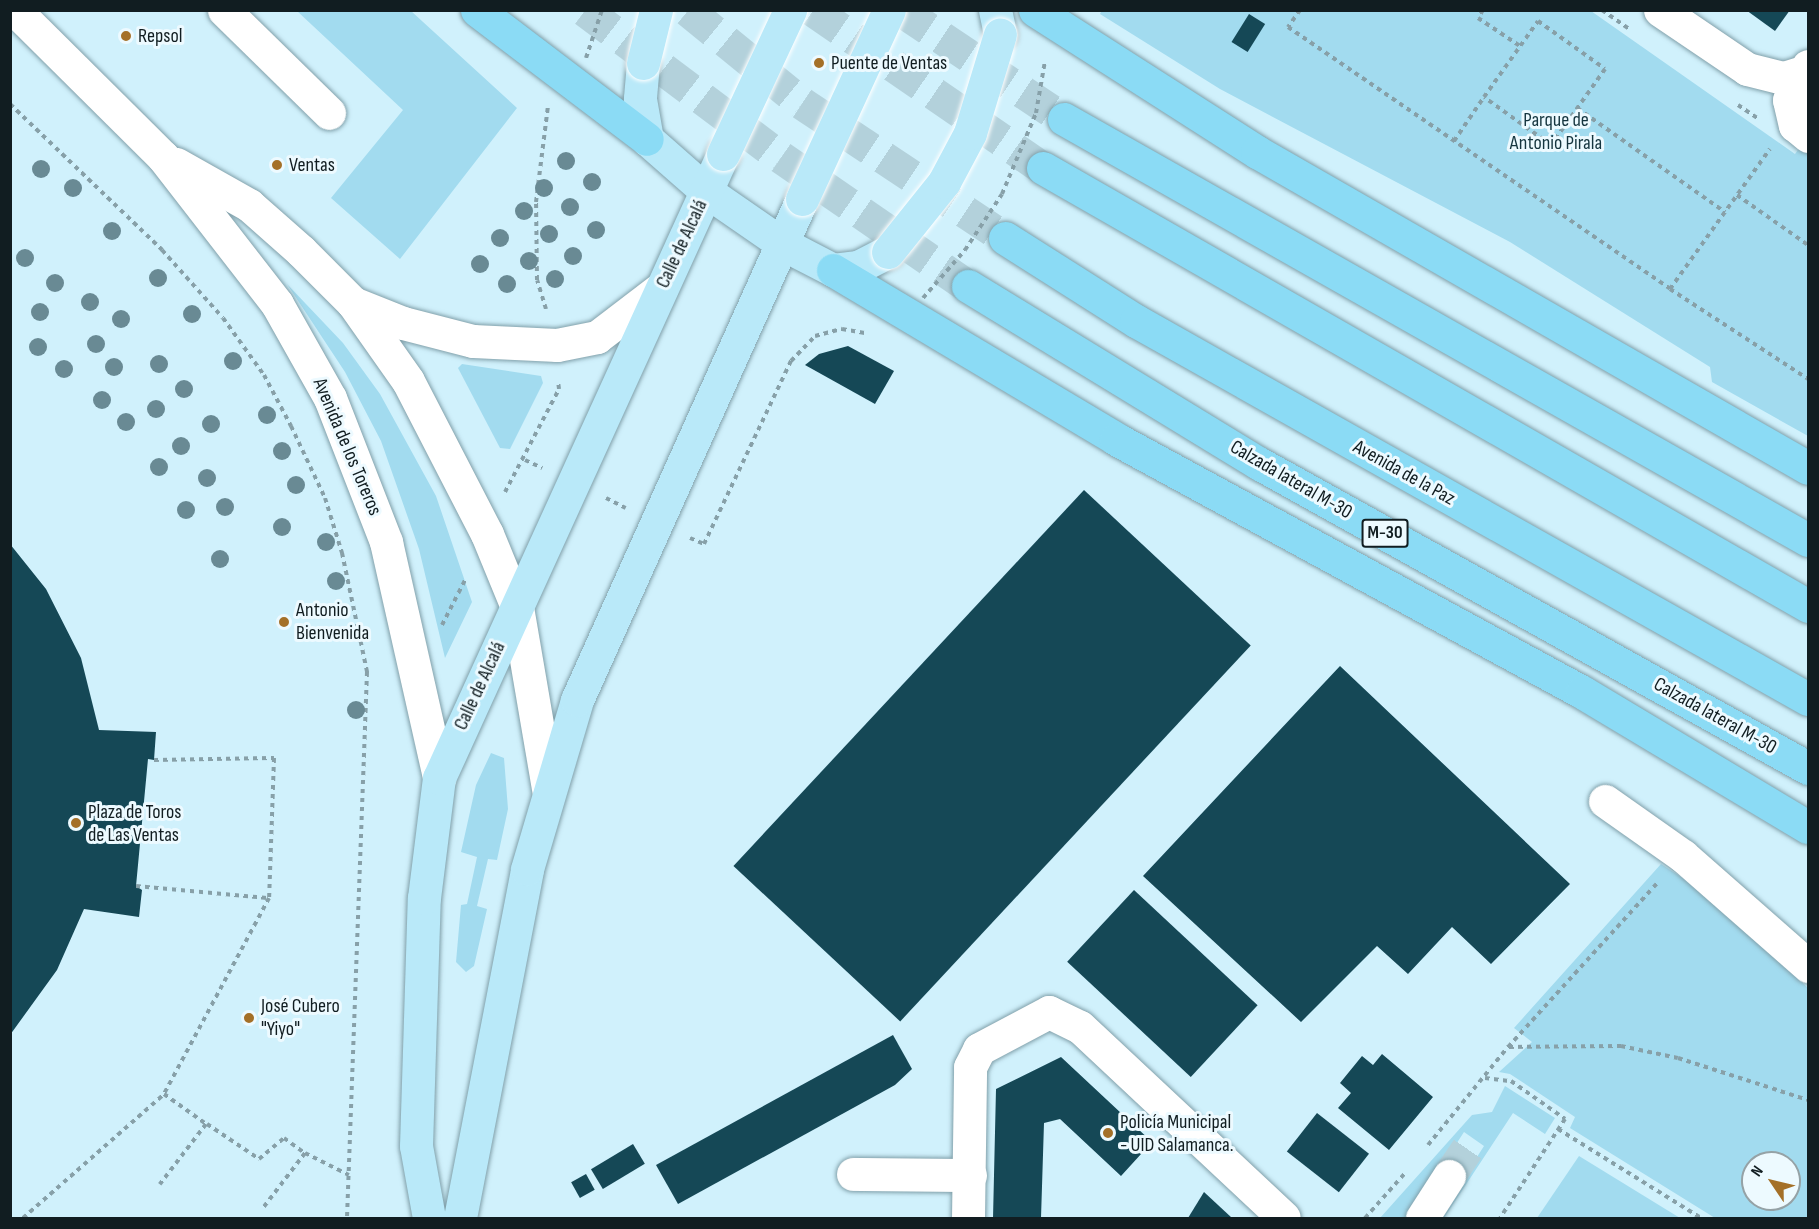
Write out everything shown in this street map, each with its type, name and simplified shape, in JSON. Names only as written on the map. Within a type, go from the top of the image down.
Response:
[{"type":"highway","points":[[477,10],[577,69],[647,138]]},
{"type":"highway","points":[[1035,10],[1257,152],[1809,468]]},
{"type":"highway","points":[[1064,118],[1809,540]]},
{"type":"highway","points":[[1043,168],[1809,606]]},
{"type":"highway","name":"Avenida de la Paz","points":[[1005,238],[1136,321],[1809,699]]},
{"type":"highway","points":[[832,270],[1116,440],[1582,692],[1809,827]]},
{"type":"highway","name":"Calzada lateral M-30","points":[[968,286],[1260,464],[1809,768]]},
{"type":"main road","points":[[647,138],[640,99],[643,63],[656,10]]},
{"type":"main road","name":"Calle de Alcalá","points":[[429,1218],[416,1146],[424,898],[439,778],[790,10]]},
{"type":"main road","points":[[460,1218],[526,868],[548,788],[577,700],[655,521],[889,10]]},
{"type":"main road","points":[[832,270],[858,267],[888,252],[944,182],[970,133],[997,22]]},
{"type":"main road","name":"Calle de Alcalá","points":[[647,138],[706,191],[781,243],[832,270]]},
{"type":"street","name":"Avenida de los Toreros","points":[[15,10],[164,157],[277,304],[330,398],[386,542],[439,778]]},
{"type":"street","points":[[224,10],[329,113]]},
{"type":"street","points":[[1660,10],[1746,69],[1784,78],[1807,71]]},
{"type":"street","points":[[1807,71],[1790,99],[1790,114],[1809,136]]},
{"type":"street","name":"Avenida de los Toreros","points":[[164,157],[249,205],[352,303],[408,381],[487,534],[518,607],[548,788]]},
{"type":"street","name":"Avenida de los Toreros","points":[[352,303],[403,323],[473,341],[557,345],[597,337],[661,288]]},
{"type":"street","points":[[1605,801],[1683,856],[1809,966]]},
{"type":"street","points":[[968,1218],[970,1086],[979,1049],[1049,1012],[1064,1015],[1284,1218]]},
{"type":"street","points":[[853,1174],[970,1175]]},
{"type":"street","points":[[1422,1218],[1449,1176]]},
{"type":"path","points":[[557,345],[537,280],[536,202],[545,111],[577,69],[602,10]]},
{"type":"path","points":[[1300,10],[1288,27],[1670,289],[1809,379]]},
{"type":"path","points":[[1483,10],[1478,18],[1520,46]]},
{"type":"path","points":[[1602,10],[1640,37]]},
{"type":"path","points":[[1454,141],[1484,97],[1538,21],[1605,69],[1551,145],[1484,97]]},
{"type":"path","points":[[923,298],[965,250],[1002,194],[1036,112],[1045,61]]},
{"type":"path","points":[[1733,102],[1761,121]]},
{"type":"path","points":[[10,104],[162,250],[223,318],[264,375],[325,498],[367,672],[347,1218]]},
{"type":"path","points":[[1577,108],[1725,212]]},
{"type":"path","points":[[1670,289],[1774,143]]},
{"type":"path","points":[[1737,195],[1809,245]]},
{"type":"path","points":[[525,460],[704,544],[791,361],[815,336],[842,329],[875,336]]},
{"type":"path","points":[[22,1218],[164,1094],[269,898],[274,758],[154,760]]},
{"type":"path","points":[[136,886],[269,898]]},
{"type":"path","points":[[1420,1155],[1508,1047],[1650,890]]},
{"type":"path","points":[[1508,1047],[1586,1042],[1621,1046],[1678,1058],[1809,1100]]},
{"type":"path","points":[[1484,1078],[1520,1087],[1565,1119],[1500,1218]]},
{"type":"path","points":[[164,1094],[259,1159],[284,1138],[305,1153],[349,1175]]},
{"type":"path","points":[[160,1184],[206,1124]]},
{"type":"path","points":[[1558,1129],[1701,1218]]},
{"type":"path","points":[[262,1208],[305,1153]]},
{"type":"path","points":[[1365,1218],[1413,1164]]},
{"type":"green space","name":"Parque de Antonio Pirala","points":[[1102,10],[1591,11],[1795,154],[1800,147],[1808,153],[1808,436],[1712,382],[1710,367],[1510,242],[1220,89],[1100,14]]},
{"type":"green space","points":[[297,11],[411,11],[517,108],[400,259],[331,198],[403,110]]},
{"type":"green space","points":[[287,284],[343,343],[380,394],[436,496],[472,602],[445,658],[419,549],[381,441],[345,372]]},
{"type":"green space","points":[[462,364],[541,376],[543,383],[510,449],[500,448],[458,368]]},
{"type":"green space","points":[[491,753],[504,758],[508,809],[497,860],[488,859],[477,906],[487,909],[474,966],[466,972],[456,962],[461,905],[467,904],[477,857],[461,852],[476,785]]},
{"type":"green space","points":[[1661,864],[1707,894],[1808,988],[1808,1218],[1715,1218],[1570,1128],[1575,1117],[1510,1074],[1499,1072],[1532,1042],[1514,1028]]},
{"type":"green space","points":[[1505,1086],[1555,1118],[1545,1134],[1513,1113],[1444,1218],[1438,1218],[1484,1146],[1464,1132],[1408,1218],[1380,1218],[1472,1115],[1492,1112]]},
{"type":"green space","points":[[1579,1156],[1680,1218],[1537,1218]]},
{"type":"building","points":[[1746,10],[1790,10],[1775,31]]},
{"type":"building","points":[[1249,14],[1265,24],[1248,52],[1232,42]]},
{"type":"building","points":[[848,346],[894,371],[875,404],[805,365],[819,354]]},
{"type":"building","points":[[1084,490],[1251,645],[900,1021],[733,866]]},
{"type":"building","name":"Plaza de Toros de Las Ventas","points":[[10,544],[46,589],[81,658],[99,730],[156,732],[154,760],[148,759],[136,886],[142,890],[139,917],[84,909],[57,970],[10,1035]]},
{"type":"building","points":[[1340,666],[1570,884],[1491,964],[1452,927],[1408,974],[1377,946],[1301,1022],[1143,876]]},
{"type":"building","points":[[1134,890],[1258,1005],[1191,1077],[1067,962]]},
{"type":"building","points":[[893,1035],[912,1069],[895,1085],[678,1204],[656,1165]]},
{"type":"building","points":[[1382,1054],[1433,1097],[1389,1150],[1338,1108],[1351,1093],[1340,1083],[1362,1056],[1373,1065]]},
{"type":"building","name":"Policía Municipal - UID Salamanca.","points":[[1061,1057],[1152,1142],[1121,1176],[1060,1119],[1044,1123],[1041,1218],[993,1218],[996,1089]]},
{"type":"building","points":[[1317,1113],[1369,1154],[1339,1192],[1287,1152]]},
{"type":"building","points":[[633,1144],[645,1164],[603,1189],[591,1169]]},
{"type":"building","points":[[586,1174],[595,1190],[580,1198],[571,1182]]},
{"type":"building","points":[[1204,1192],[1232,1218],[1188,1218]]},
{"type":"tunnel","points":[[585,10],[781,157],[968,286]]},
{"type":"tunnel","points":[[688,10],[802,103],[1005,238]]},
{"type":"tunnel","points":[[813,10],[1043,168]]},
{"type":"tunnel","points":[[901,10],[1064,119]]},
{"type":"tunnel","points":[[1449,1176],[1474,1139]]},
{"type":"place","name":"Repsol","points":[[126,36]]},
{"type":"place","name":"Puente de Ventas","points":[[819,63]]},
{"type":"place","name":"Ventas","points":[[277,165]]},
{"type":"place","name":"Antonio Bienvenida","points":[[284,622]]},
{"type":"place","name":"Plaza de Toros de Las Ventas","points":[[76,823]]},
{"type":"place","name":"José Cubero \"Yiyo\"","points":[[249,1018]]},
{"type":"place","name":"Policía Municipal - UID Salamanca.","points":[[1108,1133]]}]
